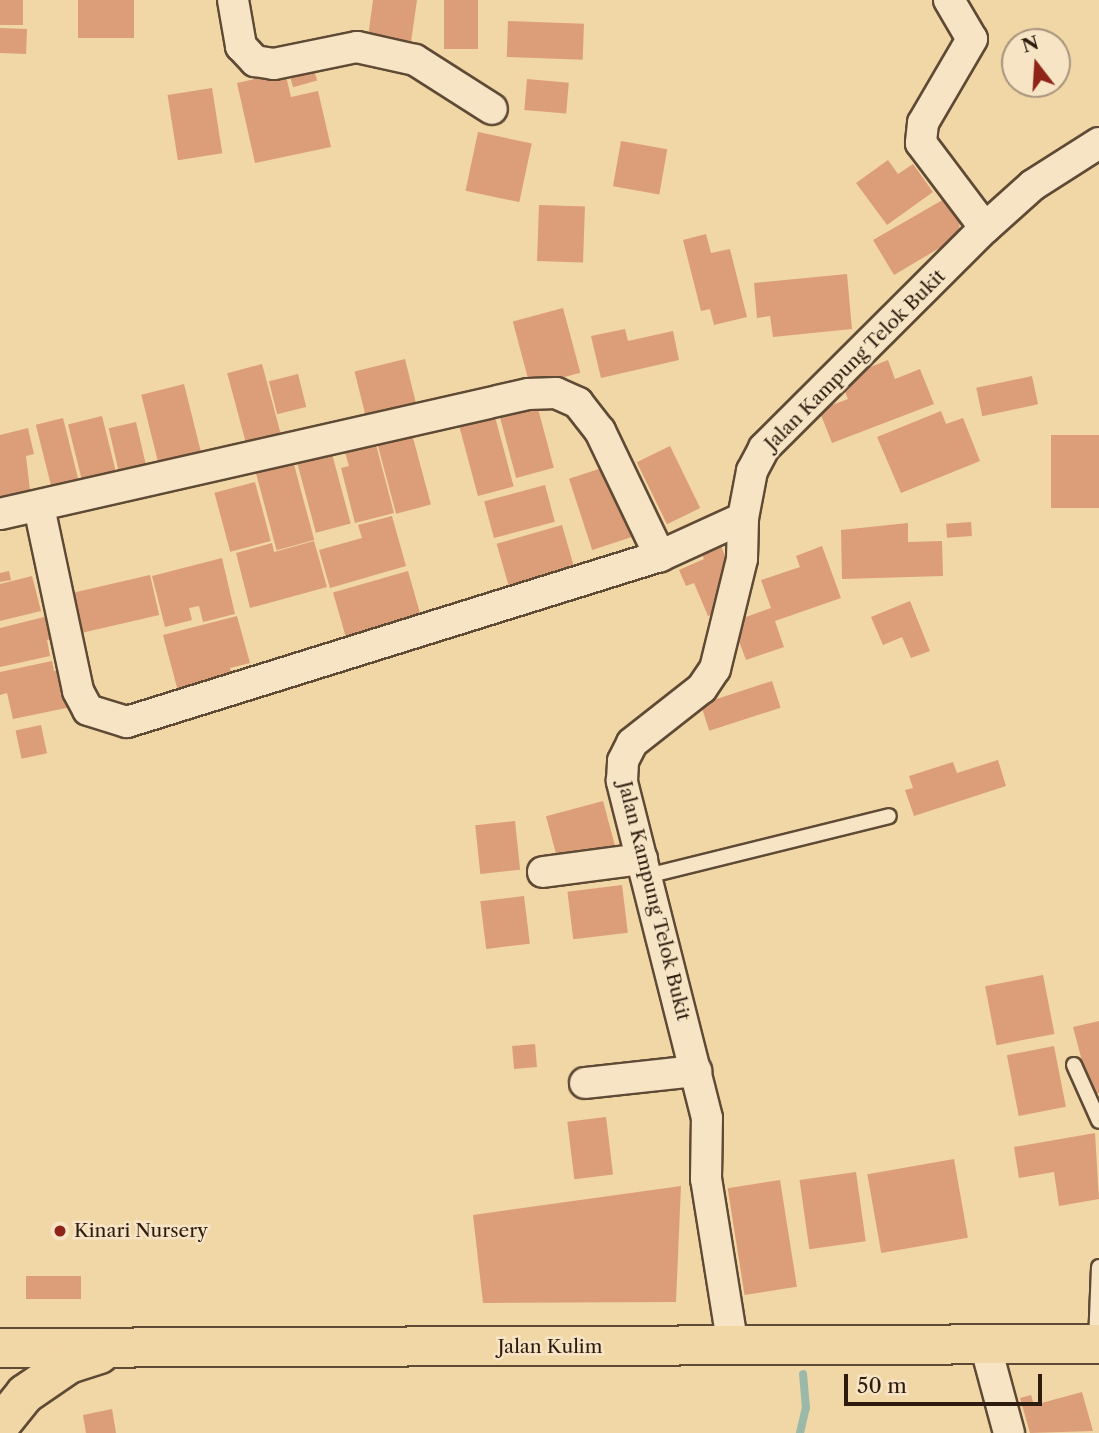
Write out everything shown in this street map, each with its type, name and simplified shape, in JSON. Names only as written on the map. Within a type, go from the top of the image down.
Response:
[{"type":"main road","name":"Jalan Kulim","points":[[0,1348],[1097,1344]]},
{"type":"main road","points":[[0,1425],[25,1394],[68,1364],[118,1348]]},
{"type":"street","points":[[233,0],[241,46],[256,61],[274,64],[358,47],[415,60],[492,109]]},
{"type":"street","points":[[949,0],[972,39],[923,123],[922,143],[985,228]]},
{"type":"street","name":"Jalan Kampung Telok Bukit","points":[[733,1347],[706,1179],[707,1118],[622,781],[622,761],[632,743],[702,688],[715,669],[741,559],[743,518],[752,471],[776,433],[1032,185],[1099,143]]},
{"type":"street","points":[[0,514],[528,394],[556,393],[578,403],[600,431],[660,556]]},
{"type":"street","points":[[39,507],[78,691],[88,710],[127,722],[660,556],[743,518]]},
{"type":"street","points":[[543,872],[645,868]]},
{"type":"street","points":[[585,1083],[696,1071]]},
{"type":"street","points":[[985,1344],[1009,1433]]},
{"type":"lane","points":[[645,868],[889,816]]},
{"type":"lane","points":[[1074,1065],[1099,1121]]},
{"type":"lane","points":[[1097,1344],[1099,1267]]},
{"type":"building","points":[[0,0],[23,0],[23,25],[0,25]]},
{"type":"building","points":[[78,0],[134,0],[134,38],[78,38]]},
{"type":"building","points":[[373,0],[417,0],[411,42],[368,37]]},
{"type":"building","points":[[444,0],[478,0],[478,49],[444,49]]},
{"type":"building","points":[[508,21],[584,24],[583,60],[507,57]]},
{"type":"building","points":[[0,28],[27,29],[26,54],[0,53]]},
{"type":"building","points":[[313,66],[317,80],[293,87],[289,73]]},
{"type":"building","points":[[285,72],[291,97],[318,91],[331,147],[255,163],[237,83]]},
{"type":"building","points":[[527,79],[569,83],[566,114],[524,110]]},
{"type":"building","points":[[212,88],[222,153],[178,160],[168,95]]},
{"type":"building","points":[[478,132],[532,143],[519,202],[466,191]]},
{"type":"building","points":[[621,141],[667,149],[659,194],[613,186]]},
{"type":"building","points":[[888,160],[898,174],[913,164],[933,192],[887,225],[856,183]]},
{"type":"building","points":[[946,198],[960,221],[958,237],[894,275],[873,240]]},
{"type":"building","points":[[539,205],[585,207],[583,263],[537,261]]},
{"type":"building","points":[[706,234],[711,253],[730,249],[747,317],[714,325],[710,309],[701,311],[683,240]]},
{"type":"building","points":[[847,274],[852,329],[773,337],[770,316],[757,318],[754,283]]},
{"type":"building","points":[[563,308],[580,373],[530,386],[513,321]]},
{"type":"building","points":[[625,329],[628,341],[673,331],[679,360],[601,378],[591,336]]},
{"type":"building","points":[[405,359],[418,411],[368,424],[355,372]]},
{"type":"building","points":[[888,360],[895,379],[920,369],[934,404],[832,443],[819,410],[848,399],[840,379]]},
{"type":"building","points":[[262,364],[283,441],[248,451],[227,373]]},
{"type":"building","points":[[298,374],[306,407],[277,414],[269,381]]},
{"type":"building","points":[[1032,376],[1038,404],[982,416],[976,388]]},
{"type":"building","points":[[184,384],[202,458],[160,468],[141,395]]},
{"type":"building","points":[[537,405],[554,468],[516,478],[499,415]]},
{"type":"building","points":[[941,411],[946,424],[963,418],[980,461],[901,493],[877,437]]},
{"type":"building","points":[[494,413],[514,486],[478,496],[458,423]]},
{"type":"building","points":[[102,416],[116,473],[82,482],[68,424]]},
{"type":"building","points":[[63,418],[79,483],[52,490],[36,425]]},
{"type":"building","points":[[136,422],[147,470],[120,476],[109,428]]},
{"type":"building","points":[[28,428],[34,454],[26,456],[31,499],[0,507],[0,435]]},
{"type":"building","points":[[412,434],[431,505],[396,514],[377,443]]},
{"type":"building","points":[[1051,435],[1099,435],[1099,508],[1051,508]]},
{"type":"building","points":[[375,441],[394,513],[355,523],[341,468],[349,466],[344,449]]},
{"type":"building","points":[[670,446],[700,508],[667,524],[637,462]]},
{"type":"building","points":[[331,450],[351,523],[316,533],[296,459]]},
{"type":"building","points":[[292,457],[314,540],[277,550],[254,467]]},
{"type":"building","points":[[608,466],[631,537],[592,550],[569,479]]},
{"type":"building","points":[[255,482],[271,541],[230,552],[214,493]]},
{"type":"building","points":[[545,485],[555,522],[494,538],[484,501]]},
{"type":"building","points":[[392,516],[406,566],[330,588],[319,550],[362,538],[358,525]]},
{"type":"building","points":[[971,522],[972,536],[947,538],[946,524]]},
{"type":"building","points":[[908,523],[908,542],[942,541],[943,576],[842,579],[841,530]]},
{"type":"building","points":[[562,525],[575,569],[509,588],[497,544]]},
{"type":"building","points":[[314,541],[327,587],[250,608],[236,553],[272,543],[274,552]]},
{"type":"building","points":[[720,544],[731,569],[726,608],[708,616],[694,583],[686,586],[679,570],[704,559],[701,552]]},
{"type":"building","points":[[822,546],[841,598],[775,621],[784,647],[746,660],[732,622],[771,608],[761,580],[800,567],[796,556]]},
{"type":"building","points":[[222,558],[235,614],[203,622],[199,606],[189,608],[192,620],[165,627],[152,576]]},
{"type":"building","points":[[9,571],[11,580],[0,582],[0,573]]},
{"type":"building","points":[[408,571],[423,623],[348,644],[333,592]]},
{"type":"building","points":[[150,575],[159,615],[80,633],[71,593]]},
{"type":"building","points":[[32,576],[41,611],[0,621],[0,584]]},
{"type":"building","points":[[910,601],[930,651],[911,658],[902,637],[883,645],[871,617]]},
{"type":"building","points":[[56,614],[61,636],[47,640],[50,656],[0,667],[0,628]]},
{"type":"building","points":[[237,616],[250,663],[230,668],[233,680],[179,695],[163,635]]},
{"type":"building","points":[[52,661],[54,671],[67,669],[76,706],[13,719],[7,693],[0,695],[0,672]]},
{"type":"building","points":[[772,681],[781,708],[709,731],[701,704]]},
{"type":"building","points":[[41,725],[47,753],[22,759],[16,730]]},
{"type":"building","points":[[998,760],[1006,786],[914,816],[905,790],[913,788],[909,776],[953,762],[957,773]]},
{"type":"building","points":[[603,801],[615,847],[558,863],[546,816]]},
{"type":"building","points":[[515,821],[520,870],[480,874],[475,825]]},
{"type":"building","points":[[622,885],[628,933],[573,939],[567,892]]},
{"type":"building","points":[[524,896],[530,944],[486,949],[480,901]]},
{"type":"building","points":[[1043,975],[1054,1034],[997,1045],[985,986]]},
{"type":"building","points":[[1099,1021],[1099,1093],[1091,1095],[1073,1027]]},
{"type":"building","points":[[535,1044],[537,1067],[514,1069],[512,1046]]},
{"type":"building","points":[[1054,1046],[1066,1107],[1019,1116],[1007,1055]]},
{"type":"building","points":[[606,1117],[613,1175],[574,1179],[567,1122]]},
{"type":"building","points":[[1095,1133],[1099,1199],[1059,1206],[1054,1172],[1019,1178],[1014,1147]]},
{"type":"building","points":[[954,1159],[968,1238],[881,1253],[867,1174]]},
{"type":"building","points":[[856,1172],[866,1241],[809,1249],[800,1180]]},
{"type":"building","points":[[780,1180],[797,1287],[745,1295],[728,1188]]},
{"type":"building","points":[[681,1186],[676,1302],[483,1303],[473,1215]]},
{"type":"building","points":[[26,1276],[81,1276],[81,1299],[26,1299]]},
{"type":"building","points":[[1082,1392],[1093,1431],[1030,1433],[1020,1398],[1031,1395],[1034,1405]]},
{"type":"building","points":[[112,1409],[116,1433],[86,1433],[83,1415]]},
{"type":"waterway","points":[[800,1433],[806,1408],[803,1374]]},
{"type":"place","name":"Kinari Nursery","points":[[60,1231]]}]
